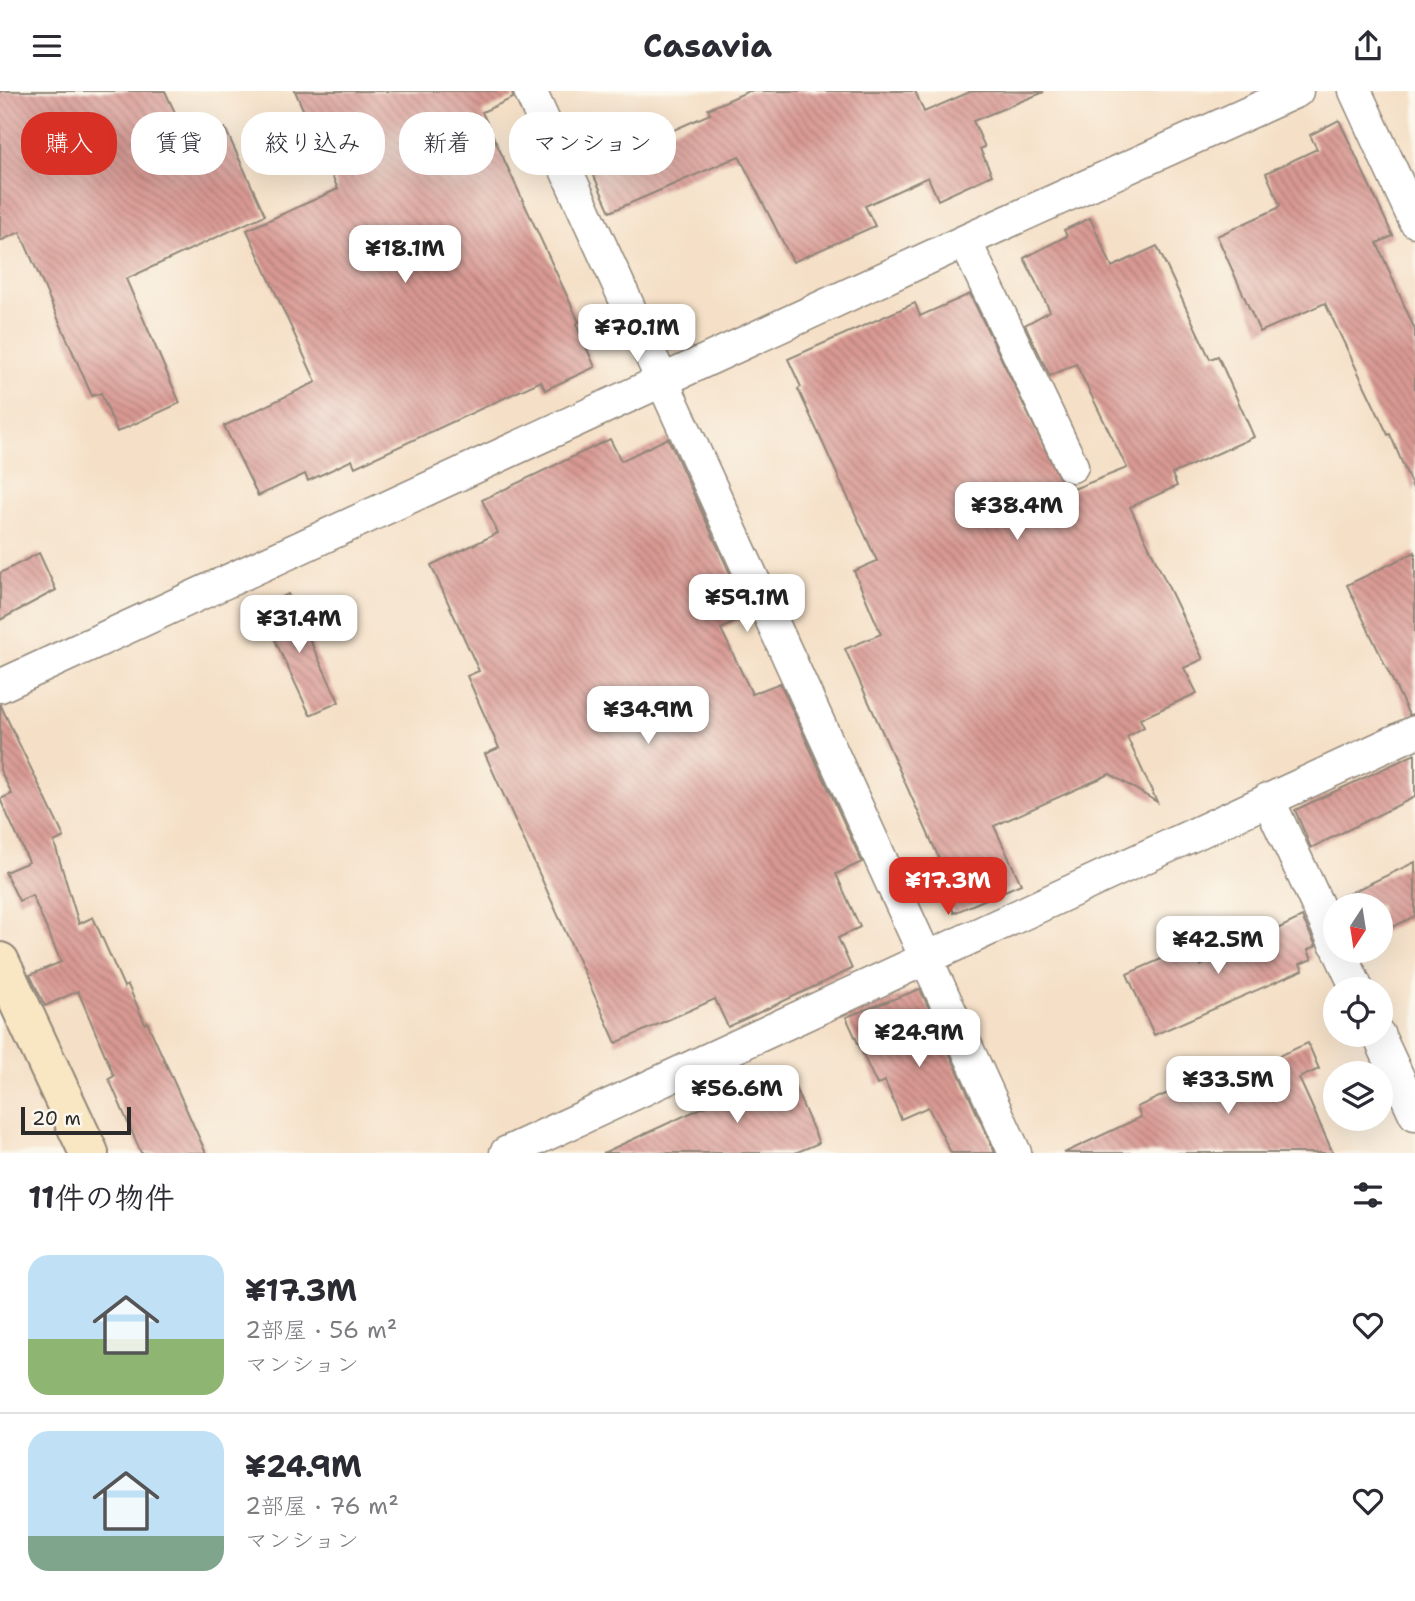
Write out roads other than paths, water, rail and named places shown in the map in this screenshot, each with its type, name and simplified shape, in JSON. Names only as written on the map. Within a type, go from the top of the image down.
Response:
[{"type":"street","points":[[530,91],[660,382],[1015,1153]]},
{"type":"street","points":[[0,686],[1297,91]]},
{"type":"street","points":[[1355,91],[1415,221]]},
{"type":"street","points":[[965,241],[1072,466]]},
{"type":"street","points":[[506,1153],[1415,731]]},
{"type":"street","points":[[1268,799],[1323,917]]},
{"type":"street","points":[[0,962],[89,1153]]},
{"type":"street","points":[[1384,1047],[1415,1114]]}]
